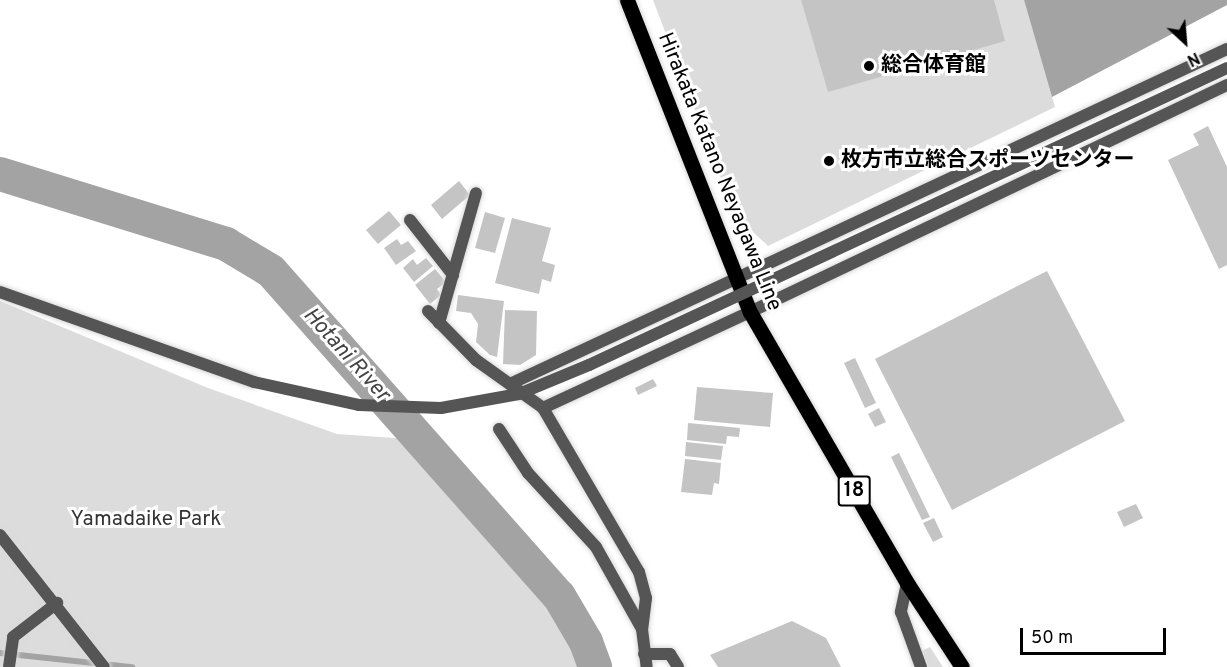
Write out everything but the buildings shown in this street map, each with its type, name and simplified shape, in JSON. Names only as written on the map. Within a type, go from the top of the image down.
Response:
[{"type":"main road","name":"Hirakata Katano Neyagawa Line","points":[[627,0],[735,279],[750,312],[907,583],[962,667]]},
{"type":"street","points":[[510,384],[1227,50]]},
{"type":"street","points":[[0,292],[254,382],[359,405],[441,408],[519,394],[589,365],[1227,68]]},
{"type":"street","points":[[543,408],[1227,85]]},
{"type":"street","points":[[439,322],[476,193]]},
{"type":"street","points":[[410,220],[453,275]]},
{"type":"street","points":[[428,311],[476,360],[543,408],[639,572],[646,598],[642,629],[647,667]]},
{"type":"street","points":[[499,429],[528,473],[596,548],[642,629]]},
{"type":"street","points":[[0,535],[57,603],[104,667]]},
{"type":"street","points":[[907,583],[901,612],[921,667]]},
{"type":"street","points":[[9,667],[13,637],[57,603]]},
{"type":"street","points":[[644,654],[670,654],[678,667]]},
{"type":"green space","name":"枚方市立総合スポーツセンター","points":[[653,0],[1024,0],[1055,107],[768,246],[735,215]]},
{"type":"green space","name":"Yamadaike Park","points":[[0,301],[208,388],[337,434],[409,439],[554,603],[586,667],[0,667]]},
{"type":"green space","points":[[930,647],[943,667],[928,667],[922,651]]},
{"type":"shaded area","points":[[1024,0],[1227,0],[1227,5],[1052,97]]},
{"type":"waterway","name":"Hotani River","points":[[0,174],[226,244],[271,271],[559,596],[586,642],[595,667]]},
{"type":"waterway","points":[[0,653],[132,667]]},
{"type":"place","name":"総合体育館","points":[[869,66]]},
{"type":"place","name":"枚方市立総合スポーツセンター","points":[[829,161]]}]
